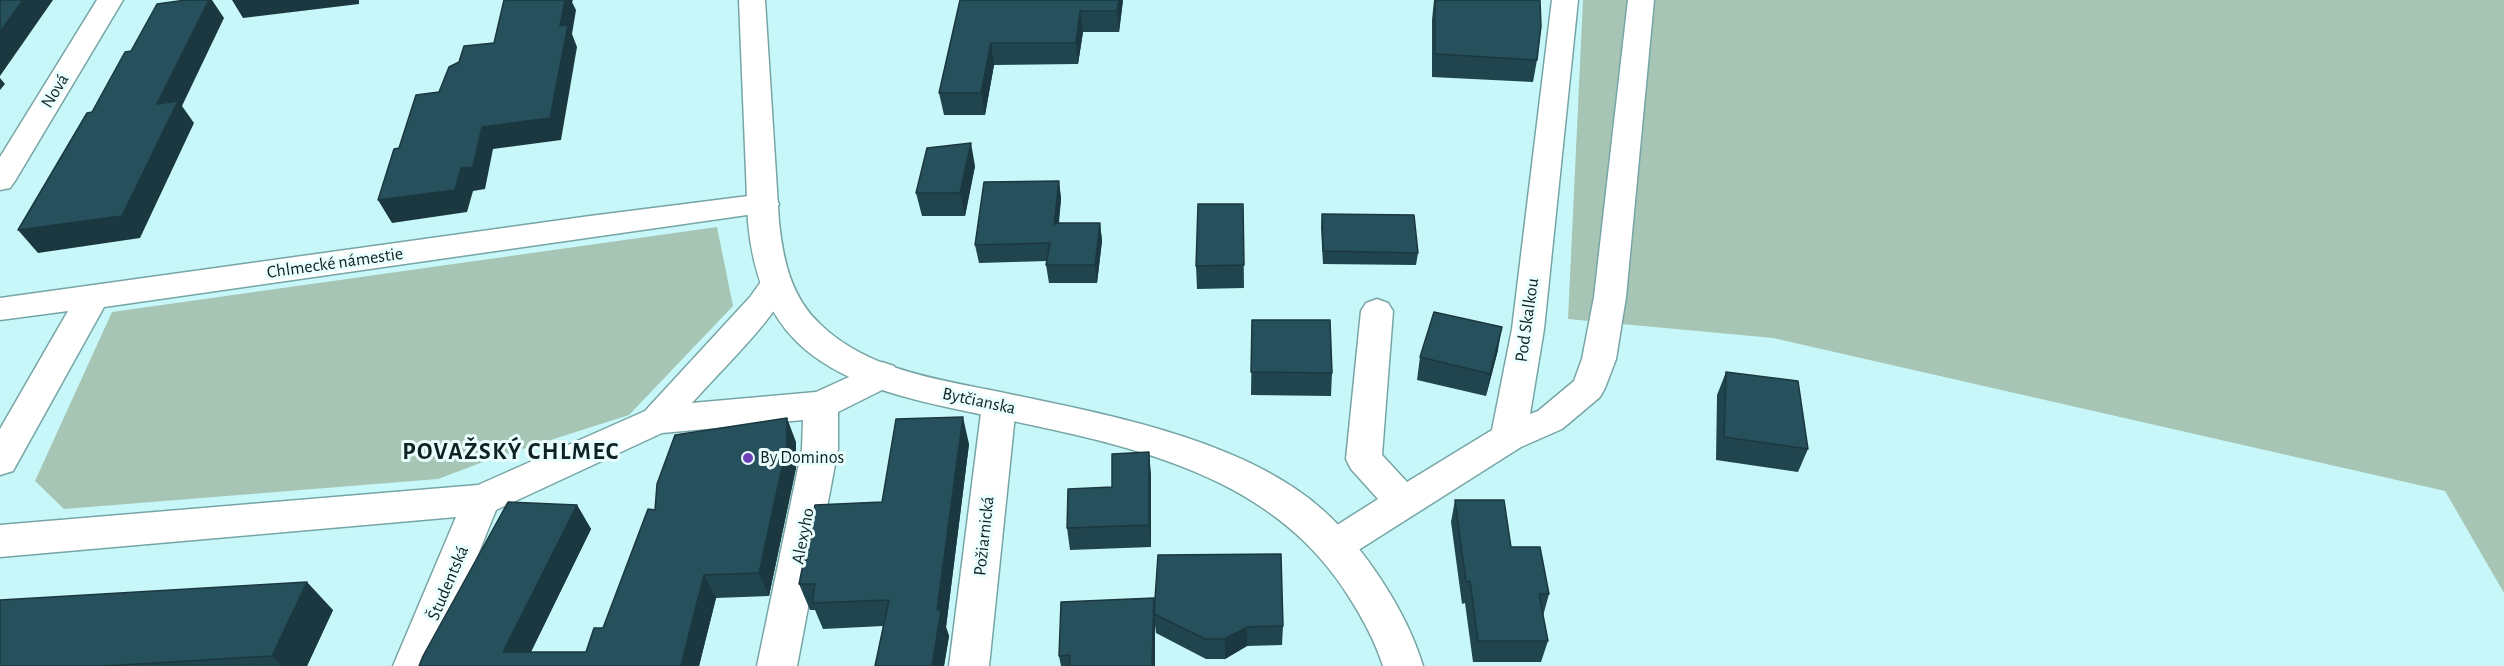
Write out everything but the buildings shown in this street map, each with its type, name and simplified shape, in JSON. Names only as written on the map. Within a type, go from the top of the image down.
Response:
[{"type":"street","name":"Nová","points":[[0,181],[110,0]]},
{"type":"street","name":"Bytčianska","points":[[752,0],[764,204],[770,264],[776,284],[793,314],[813,338],[845,358],[882,375],[937,392],[1161,443],[1210,461],[1268,490],[1306,516],[1336,545],[1367,585],[1399,649],[1403,666]]},
{"type":"street","name":"Pod Skalkou","points":[[1508,437],[1528,329],[1565,0]]},
{"type":"street","points":[[1336,545],[1508,437],[1550,420],[1588,388],[1599,359],[1610,297],[1641,0]]},
{"type":"street","name":"Chlmecké námestie","points":[[0,309],[590,226],[764,204]]},
{"type":"street","points":[[657,420],[761,305],[776,284]]},
{"type":"street","points":[[0,461],[93,297]]},
{"type":"street","points":[[1377,311],[1365,459],[1403,502]]},
{"type":"street","points":[[0,541],[482,500],[657,420],[821,405],[882,375]]},
{"type":"street","name":"Alexyho","points":[[777,666],[820,449],[821,405]]},
{"type":"street","name":"Požiarnická","points":[[969,666],[999,405]]},
{"type":"street","name":"Študentská","points":[[413,666],[482,500]]},
{"type":"green space","points":[[1583,0],[2504,0],[2504,593],[2445,491],[1773,338],[1568,319]]},
{"type":"green space","points":[[717,227],[733,306],[629,415],[491,459],[438,479],[64,509],[35,481],[112,312]]},
{"type":"place","name":"By Dominos","points":[[748,458]]},
{"type":"district","name":"POVAŽSKÝ CHLMEC","points":[[511,452]]}]
